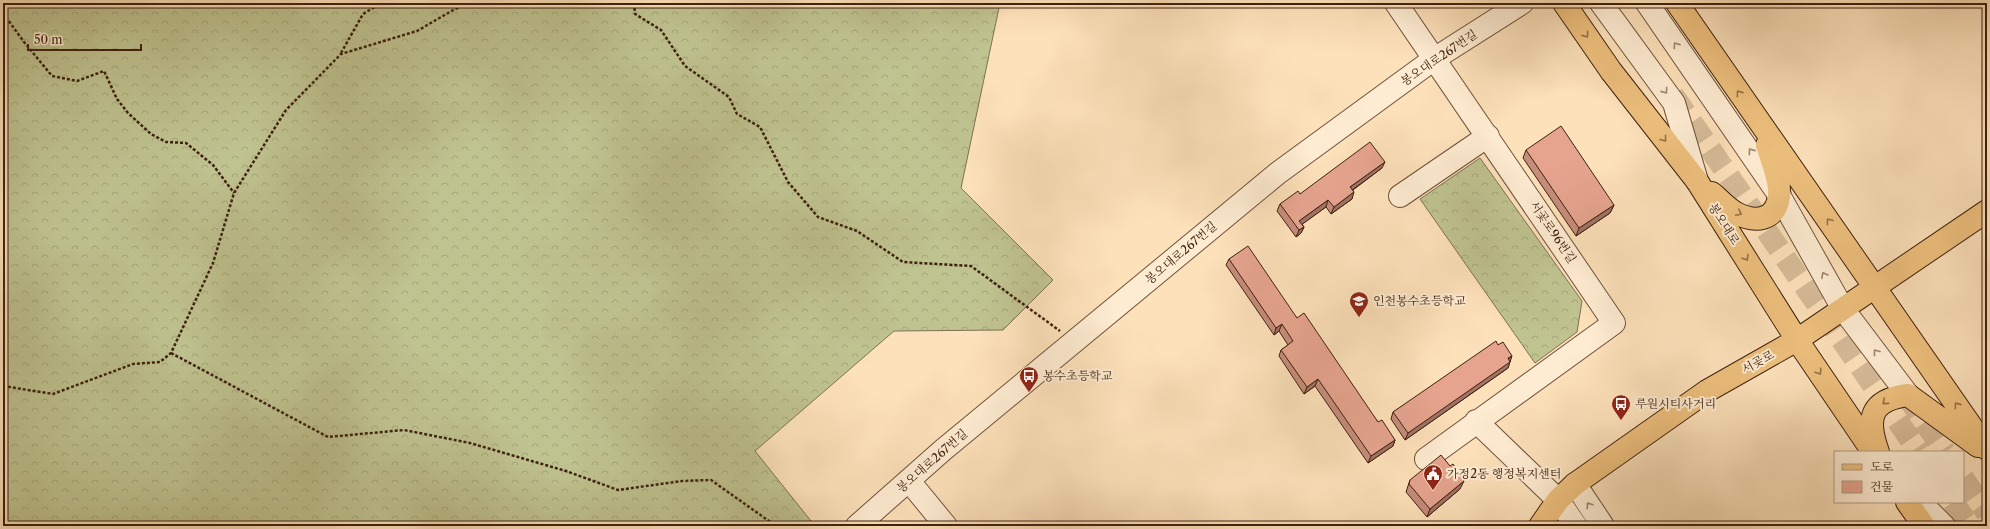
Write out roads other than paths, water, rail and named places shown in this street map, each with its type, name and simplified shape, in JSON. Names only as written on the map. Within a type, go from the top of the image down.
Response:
[{"type":"main road","name":"봉오대로","points":[[1564,3],[1611,70],[1697,181],[1797,340],[1872,451]]},
{"type":"main road","points":[[1677,3],[1758,121],[1876,287],[1987,449]]},
{"type":"main road","points":[[1697,181],[1735,212],[1751,219],[1766,217],[1775,211],[1780,195],[1774,166],[1758,121]]},
{"type":"main road","name":"서곶로","points":[[1540,526],[1558,500],[1575,484],[1707,391],[1797,340],[1987,211]]},
{"type":"main road","points":[[1878,451],[1872,436],[1872,418],[1877,408],[1890,397],[1908,394],[1987,452]]},
{"type":"main road","points":[[1908,503],[1924,526]]},
{"type":"street","name":"서곷로96번길","points":[[1396,3],[1614,323],[1476,421],[1426,459]]},
{"type":"street","name":"봉오대로267번길","points":[[857,526],[1074,341],[1278,172],[1434,59],[1522,3]]},
{"type":"street","points":[[1601,3],[1674,103],[1697,181]]},
{"type":"street","points":[[1647,3],[1780,195],[1843,309],[1908,394]]},
{"type":"street","points":[[1400,196],[1488,136]]},
{"type":"street","points":[[1476,421],[1558,500],[1576,526]]},
{"type":"street","points":[[909,481],[946,526]]},
{"type":"street","points":[[1575,484],[1603,526]]},
{"type":"street","points":[[1921,503],[1944,526]]},
{"type":"tunnel","points":[[1673,95],[1918,451]]},
{"type":"tunnel","points":[[1906,395],[1944,451]]},
{"type":"tunnel","points":[[1964,479],[1987,513]]},
{"type":"tunnel","points":[[1954,503],[1970,526]]},
{"type":"place","name":"인천봉수초등학교","points":[[1359,318]]},
{"type":"place","name":"봉수초등학교","points":[[1029,393]]},
{"type":"place","name":"루원시티사거리","points":[[1621,421]]},
{"type":"place","name":"가정2동 행정복지센터","points":[[1433,491]]}]
